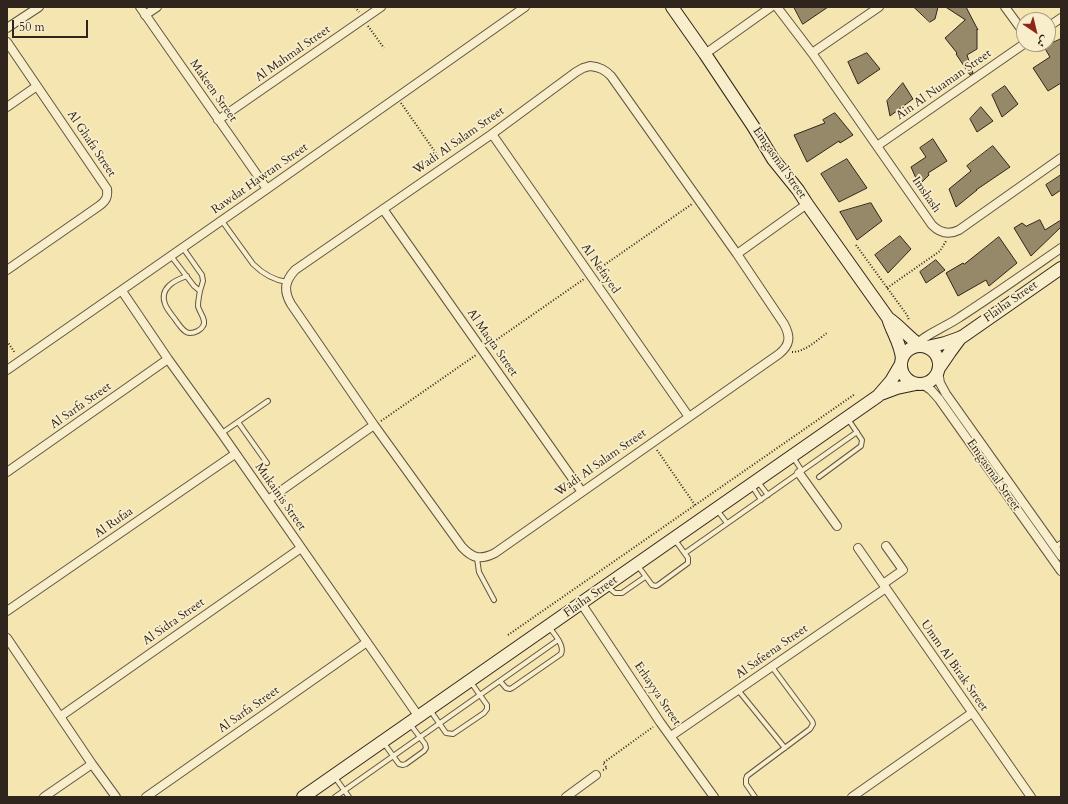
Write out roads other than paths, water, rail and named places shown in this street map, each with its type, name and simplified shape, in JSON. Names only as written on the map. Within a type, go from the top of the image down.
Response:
[{"type":"street","points":[[7,28],[39,7]]},
{"type":"street","name":"Makeen Street","points":[[140,7],[267,189]]},
{"type":"street","points":[[145,15],[157,7]]},
{"type":"street","name":"Al Mahmal Street","points":[[218,120],[381,7]]},
{"type":"street","name":"Rawdat Hawtan Street","points":[[7,370],[122,291],[525,7]]},
{"type":"street","name":"Emgasmal Street","points":[[672,7],[753,126],[773,159],[798,190],[888,318],[919,346]]},
{"type":"street","points":[[705,54],[771,7]]},
{"type":"street","name":"Imshash","points":[[777,7],[812,53],[932,225],[939,231],[948,233],[956,232],[1061,158]]},
{"type":"street","points":[[812,53],[879,7]]},
{"type":"street","points":[[1005,7],[1016,22]]},
{"type":"street","name":"Al Ghafa Street","points":[[7,42],[107,190],[108,196],[105,202],[7,270]]},
{"type":"street","name":"Ain Al Nuaman Street","points":[[877,146],[1016,50]]},
{"type":"street","name":"Wadi Al Salam Street","points":[[287,282],[290,275],[295,270],[492,134],[583,68],[590,66],[598,67],[611,76],[737,254],[788,330],[788,344],[784,350],[495,553],[486,557],[477,558]]},
{"type":"street","points":[[7,107],[37,86]]},
{"type":"street","name":"Al Nefayed","points":[[492,134],[689,417]]},
{"type":"street","points":[[737,254],[807,204]]},
{"type":"street","name":"Al Maqta Street","points":[[383,209],[582,492]]},
{"type":"street","points":[[919,346],[932,350],[938,358],[939,369],[936,376],[932,380],[927,383],[919,384],[907,379],[902,370],[904,355],[919,346],[925,337],[970,311],[1061,248]]},
{"type":"street","name":"Flaiha Street","points":[[919,346],[945,343],[962,336],[1061,268]]},
{"type":"street","points":[[287,282],[286,290],[290,304],[462,548],[468,554],[477,558]]},
{"type":"street","name":"Mukainis Street","points":[[122,291],[168,359],[367,642],[414,720]]},
{"type":"street","name":"Emgasmal Street","points":[[888,318],[900,347],[902,362]]},
{"type":"street","name":"Flaiha Street","points":[[939,369],[962,336]]},
{"type":"street","name":"Al Sarfa Street","points":[[7,472],[168,359]]},
{"type":"street","name":"Flaiha Street","points":[[878,396],[891,381],[902,362]]},
{"type":"street","name":"Emgasmal Street","points":[[939,369],[940,383],[946,394],[1058,545],[1061,556]]},
{"type":"street","name":"Emgasmal Street","points":[[919,384],[931,390],[939,398],[1061,571]]},
{"type":"street","name":"Flaiha Street","points":[[303,797],[430,710],[846,417],[878,396],[897,388],[919,384]]},
{"type":"street","points":[[268,500],[374,425]]},
{"type":"street","name":"Al Rufaa","points":[[7,611],[235,454]]},
{"type":"street","points":[[801,472],[836,526]]},
{"type":"street","name":"Al Safeena Street","points":[[671,736],[885,586],[902,570],[886,546]]},
{"type":"street","name":"Al Sidra Street","points":[[61,716],[301,548]]},
{"type":"street","name":"Umm Al Birak Street","points":[[858,548],[1031,797]]},
{"type":"street","name":"Erhayya Street","points":[[581,603],[660,722],[714,797]]},
{"type":"street","points":[[7,638],[116,797]]},
{"type":"street","name":"Al Sarfa Street","points":[[146,797],[367,642]]},
{"type":"street","points":[[852,797],[972,713]]},
{"type":"street","points":[[44,797],[92,764]]},
{"type":"street","points":[[566,797],[596,776]]},
{"type":"lane","points":[[222,220],[258,270],[272,278],[287,282]]},
{"type":"lane","points":[[183,247],[202,275],[203,281],[198,299],[198,307],[204,324],[198,331],[190,333],[184,330],[168,311],[164,303],[164,295],[168,286],[187,276]]},
{"type":"lane","points":[[171,256],[200,291]]},
{"type":"lane","points":[[222,434],[268,401]]},
{"type":"lane","points":[[819,477],[860,448],[862,442],[846,417]]},
{"type":"lane","points":[[238,422],[267,463]]},
{"type":"lane","points":[[684,553],[857,432]]},
{"type":"lane","points":[[792,456],[801,472]]},
{"type":"lane","points":[[754,482],[768,495]]},
{"type":"lane","points":[[754,482],[761,500]]},
{"type":"lane","points":[[716,508],[727,523]]},
{"type":"lane","points":[[636,564],[652,585],[658,586],[687,565],[689,561],[674,538]]},
{"type":"lane","points":[[477,558],[479,572],[494,600]]},
{"type":"lane","points":[[607,585],[615,593],[622,593],[645,577]]},
{"type":"lane","points":[[500,681],[506,688],[510,689],[561,654],[561,645],[548,626]]},
{"type":"lane","points":[[335,797],[558,640]]},
{"type":"lane","points":[[754,797],[746,784],[746,779],[810,729],[813,724],[771,667]]},
{"type":"lane","points":[[430,710],[446,733],[453,734],[484,713],[487,709],[487,705],[470,681]]},
{"type":"lane","points":[[738,690],[785,748]]},
{"type":"lane","points":[[383,742],[399,764],[406,764],[425,750],[426,746],[420,737],[414,720]]},
{"type":"lane","points":[[334,776],[349,797]]}]
